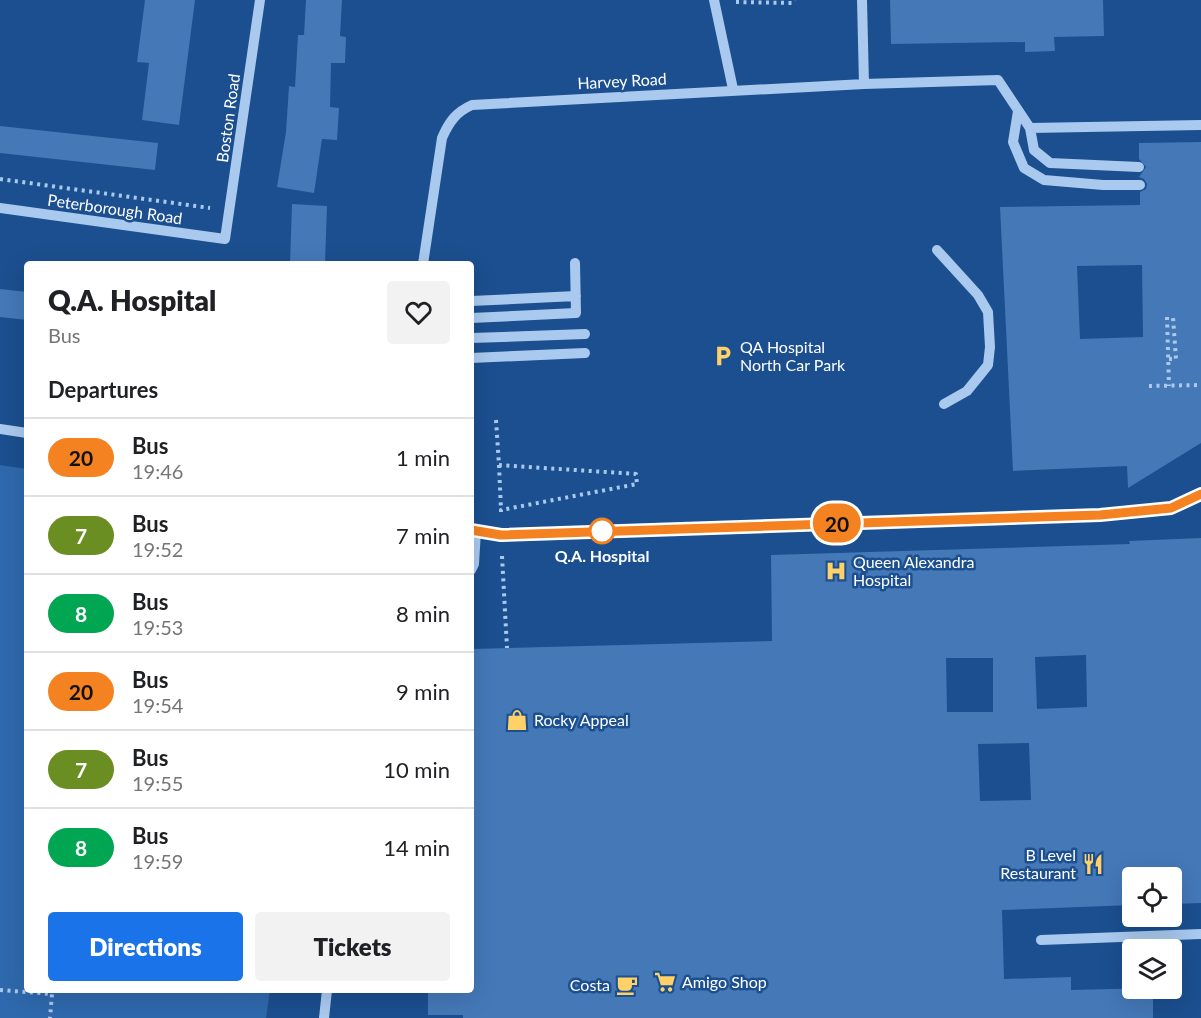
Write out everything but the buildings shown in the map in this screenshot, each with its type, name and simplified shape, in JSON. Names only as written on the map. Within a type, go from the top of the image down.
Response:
[{"type":"street","name":"Boston Road","points":[[225,239],[260,0]]},
{"type":"street","points":[[862,0],[864,84]]},
{"type":"street","points":[[714,1],[733,89]]},
{"type":"street","name":"Harvey Road","points":[[423,261],[442,138],[451,120],[462,109],[472,105],[733,89],[998,80],[1018,111]]},
{"type":"street","points":[[1018,111],[1030,128],[1034,150],[1050,163],[1139,167]]},
{"type":"street","points":[[1018,111],[1013,142],[1024,168],[1044,180],[1103,185],[1140,185]]},
{"type":"street","points":[[1030,128],[1201,125]]},
{"type":"street","name":"Peterborough Road","points":[[0,208],[225,239]]},
{"type":"street","points":[[937,250],[978,295],[988,312],[990,347],[988,365],[967,391],[944,404]]},
{"type":"street","points":[[474,318],[576,314],[575,263]]},
{"type":"street","points":[[474,300],[576,296]]},
{"type":"street","points":[[474,338],[585,334]]},
{"type":"street","points":[[474,358],[585,353]]},
{"type":"street","points":[[0,429],[24,433]]},
{"type":"street","points":[[474,564],[474,531],[501,535],[1100,515],[1171,508],[1201,494]]},
{"type":"street","points":[[1041,940],[1201,933]]},
{"type":"street","points":[[324,1018],[327,993]]},
{"type":"path","points":[[714,1],[792,3],[795,0]]},
{"type":"path","points":[[0,179],[230,211]]},
{"type":"path","points":[[1167,317],[1169,386]]},
{"type":"path","points":[[1169,359],[1176,359],[1173,317]]},
{"type":"path","points":[[1149,386],[1201,385]]},
{"type":"path","points":[[496,420],[507,648]]},
{"type":"path","points":[[499,465],[636,474],[637,484],[501,510]]},
{"type":"path","points":[[0,990],[24,992]]},
{"type":"path","points":[[39,993],[52,994],[50,1018]]},
{"type":"shaded area","points":[[0,465],[24,469],[24,993],[270,993],[266,1018],[0,1018]]},
{"type":"bus line","name":"20","points":[[474,530],[501,535],[1100,515],[1171,508],[1201,494]]},
{"type":"place","name":"QA Hospital North Car Park","points":[[723,356]]},
{"type":"place","name":"Q.A. Hospital","points":[[602,531]]},
{"type":"place","name":"Queen Alexandra Hospital","points":[[836,571]]},
{"type":"place","name":"Rocky Appeal","points":[[517,720]]},
{"type":"place","name":"B Level Restaurant","points":[[1093,864]]},
{"type":"place","name":"Amigo Shop","points":[[665,982]]},
{"type":"place","name":"Costa","points":[[627,985]]}]
